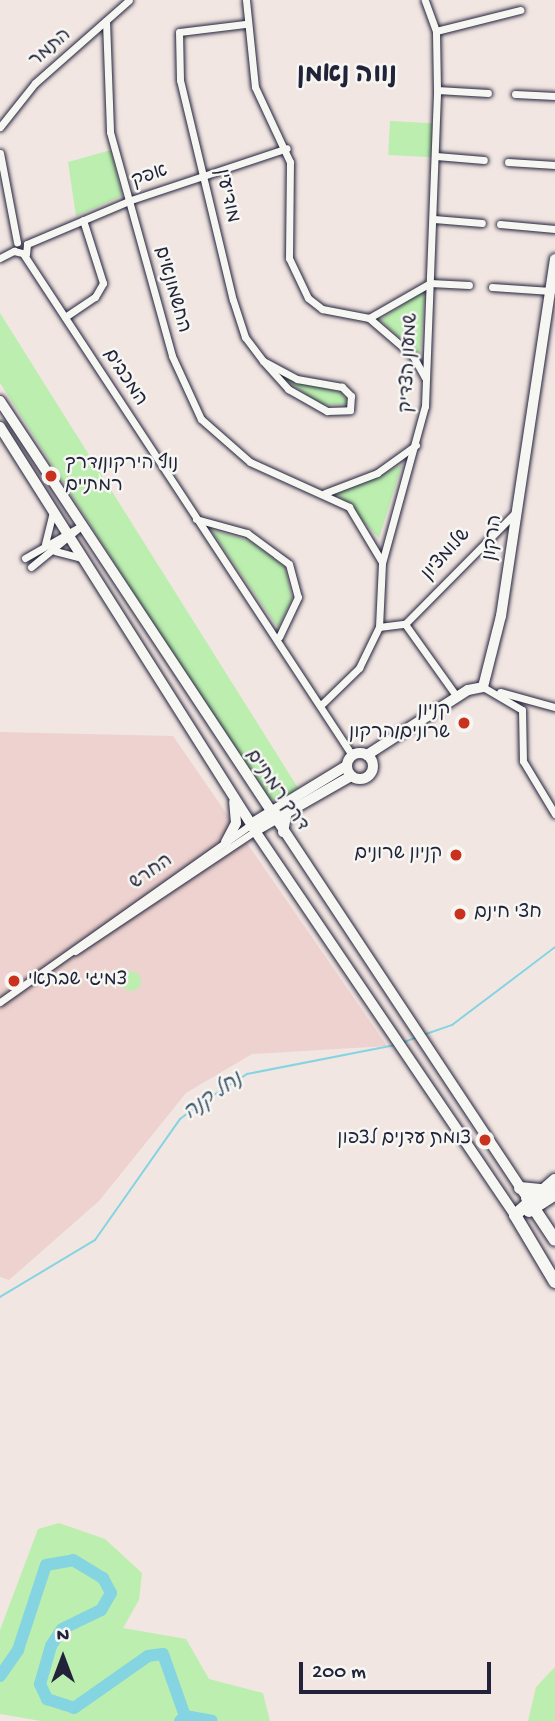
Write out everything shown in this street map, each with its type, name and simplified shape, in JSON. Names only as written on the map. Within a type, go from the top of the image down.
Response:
[{"type":"highway","points":[[555,1180],[527,1199],[515,1215],[555,1282]]},
{"type":"highway","points":[[527,1199],[555,1196],[549,1213],[554,1239]]},
{"type":"highway","points":[[527,1199],[554,1239]]},
{"type":"main road","name":"דרך רמתיים","points":[[0,401],[81,526],[276,811],[284,832],[411,1028],[527,1199]]},
{"type":"main road","name":"דרך רמתיים","points":[[0,427],[253,827],[515,1215]]},
{"type":"main road","points":[[226,842],[236,823],[232,792]]},
{"type":"street","name":"התמר","points":[[0,127],[11,106],[129,0]]},
{"type":"street","points":[[246,0],[245,24],[255,87],[287,148],[292,271],[322,309],[369,318],[413,356],[426,381]]},
{"type":"street","name":"שמעון הצדיק","points":[[322,704],[359,668],[379,627],[382,563],[416,444],[426,381],[437,90],[436,31],[425,0]]},
{"type":"street","points":[[436,31],[520,10]]},
{"type":"street","name":"החשמונאים","points":[[106,21],[107,119],[172,356],[201,419],[250,462],[325,493],[359,519],[382,563]]},
{"type":"street","name":"מודיעין","points":[[245,24],[179,32],[180,80],[233,300],[245,337],[263,361],[300,399],[327,411],[350,410],[351,396],[342,387],[296,379],[263,361]]},
{"type":"street","points":[[437,90],[488,93]]},
{"type":"street","points":[[515,94],[555,96]]},
{"type":"street","name":"אפק","points":[[27,244],[131,200],[287,148]]},
{"type":"street","points":[[0,153],[1,175],[17,242],[14,251]]},
{"type":"street","points":[[436,156],[484,160]]},
{"type":"street","points":[[508,162],[555,165]]},
{"type":"street","points":[[434,219],[482,223]]},
{"type":"street","points":[[65,317],[95,297],[103,283],[83,220]]},
{"type":"street","points":[[500,224],[555,229]]},
{"type":"street","points":[[1,254],[14,251],[24,255],[27,244],[17,242]]},
{"type":"street","name":"המכבים","points":[[24,255],[196,519],[279,637],[352,755]]},
{"type":"street","name":"הרקון","points":[[483,687],[501,616],[555,259]]},
{"type":"street","points":[[369,318],[430,282],[469,285]]},
{"type":"street","points":[[492,287],[551,291]]},
{"type":"street","points":[[325,493],[377,473],[416,444]]},
{"type":"street","points":[[44,544],[52,509]]},
{"type":"street","name":"שלומציון","points":[[405,624],[516,512]]},
{"type":"street","points":[[196,519],[247,533],[289,564],[298,597],[279,637]]},
{"type":"street","points":[[31,567],[54,551],[68,535],[81,526]]},
{"type":"street","points":[[25,558],[44,544],[68,535]]},
{"type":"street","points":[[54,551],[82,559]]},
{"type":"street","points":[[379,627],[405,624],[457,697]]},
{"type":"street","points":[[483,687],[522,710],[523,761],[555,814]]},
{"type":"street","points":[[253,827],[276,811],[349,771],[367,777],[370,759],[457,697],[483,687],[555,708]]},
{"type":"street","points":[[349,771],[352,755],[370,759]]},
{"type":"street","name":"החרש","points":[[74,951],[226,842],[253,827]]},
{"type":"street","name":"החרש","points":[[0,1002],[253,827]]},
{"type":"shaded area","points":[[0,732],[173,736],[387,1046],[252,1054],[186,1093],[99,1201],[9,1280],[0,1277]]},
{"type":"green space","points":[[390,121],[433,123],[431,157],[388,155]]},
{"type":"green space","points":[[111,150],[122,196],[76,216],[68,162]]},
{"type":"green space","points":[[425,289],[420,356],[380,320]]},
{"type":"green space","points":[[0,313],[298,788],[280,801],[265,799],[0,383]]},
{"type":"green space","points":[[282,377],[342,393],[348,404],[321,405]]},
{"type":"green space","points":[[402,465],[379,538],[336,493]]},
{"type":"green space","points":[[211,530],[250,541],[285,567],[292,599],[278,628]]},
{"type":"green space","points":[[127,971],[135,971],[141,981],[135,991],[127,991],[121,985],[121,977]]},
{"type":"green space","points":[[59,1523],[105,1539],[142,1573],[139,1600],[123,1628],[186,1639],[209,1679],[263,1693],[270,1721],[41,1721],[0,1714],[0,1630],[38,1529]]},
{"type":"green space","points":[[555,1667],[555,1721],[528,1721],[536,1687]]},
{"type":"waterway","name":"נחל קנה","points":[[423,1035],[452,1025],[555,947]]},
{"type":"waterway","name":"נחל קנה","points":[[404,1042],[415,1038]]},
{"type":"waterway","name":"נחל קנה","points":[[0,1297],[95,1240],[180,1119],[204,1101],[247,1074],[395,1045]]},
{"type":"waterway","points":[[0,1676],[18,1650],[46,1565],[73,1560],[103,1578],[111,1593],[101,1610],[62,1629],[51,1646],[40,1684],[47,1699],[74,1708],[148,1656],[163,1654],[185,1716],[180,1721]]},
{"type":"waterway","points":[[185,1716],[212,1721]]},
{"type":"place","name":"נוף הירקון/דרך רמתיים","points":[[51,476]]},
{"type":"place","name":"קניון שרונים/הרקון","points":[[464,723]]},
{"type":"place","name":"קניון שרונים","points":[[456,855]]},
{"type":"place","name":"חצי חינם","points":[[460,914]]},
{"type":"place","name":"צמיגי שבתאי","points":[[14,981]]},
{"type":"place","name":"צומת עדנים לצפון","points":[[485,1140]]},
{"type":"district","name":"נווה נאמן","points":[[347,77]]}]
